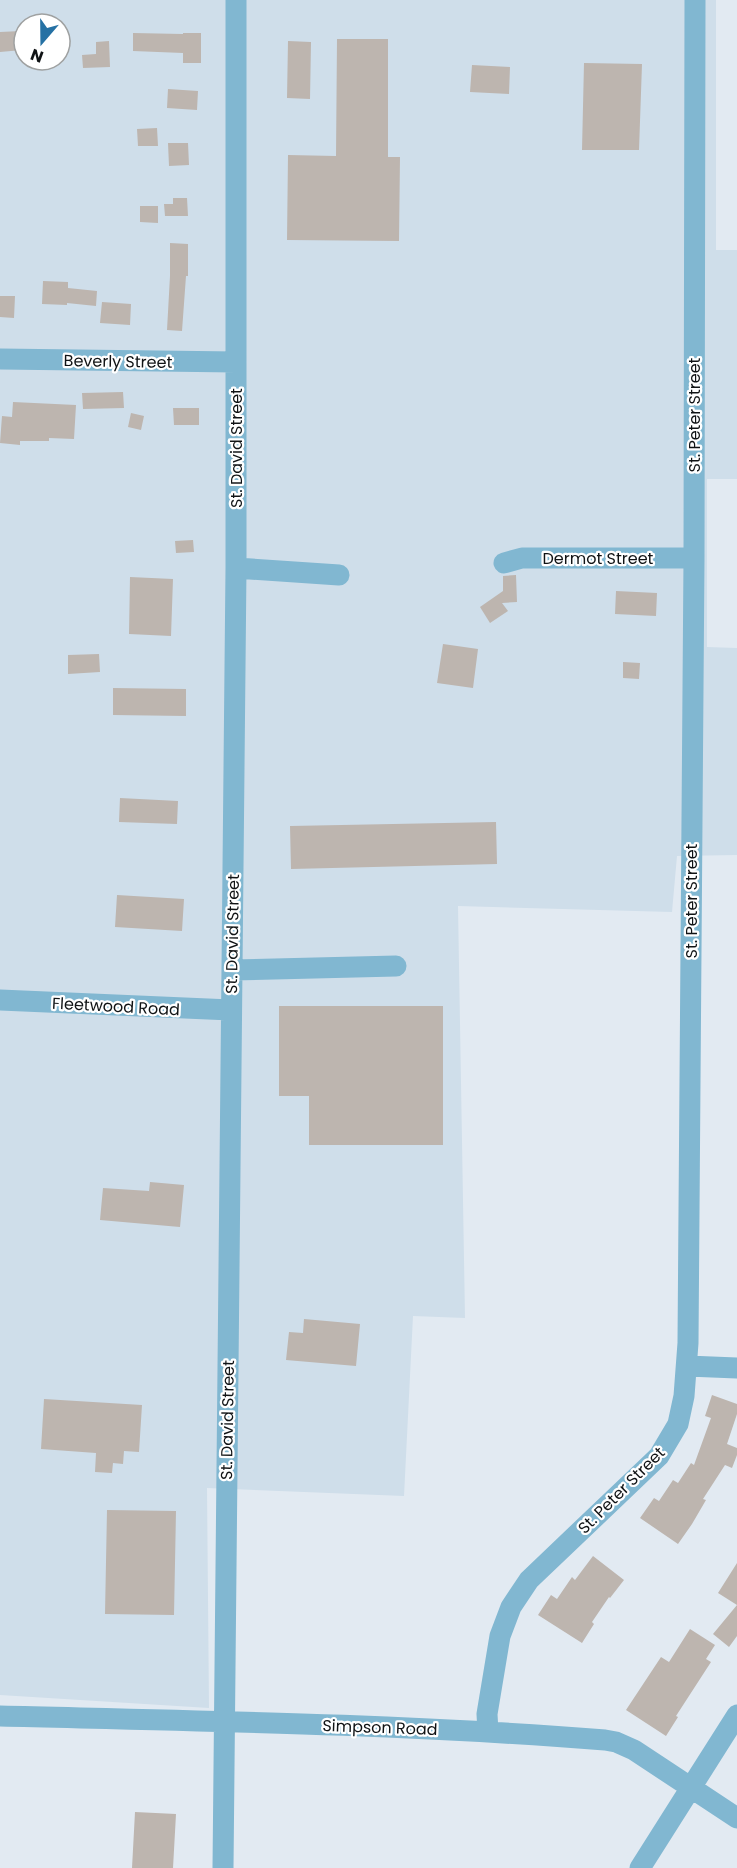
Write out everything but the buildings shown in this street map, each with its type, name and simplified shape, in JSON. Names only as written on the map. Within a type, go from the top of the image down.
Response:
[{"type":"street","name":"St. David Street","points":[[223,1868],[236,568],[236,0]]},
{"type":"street","name":"St. Peter Street","points":[[488,1732],[487,1714],[500,1636],[511,1607],[529,1580],[659,1456],[678,1424],[684,1396],[688,1343],[694,558],[694,0]]},
{"type":"street","name":"Beverly Street","points":[[0,359],[236,362]]},
{"type":"street","name":"Dermot Street","points":[[504,563],[522,558],[694,558]]},
{"type":"street","points":[[236,568],[339,575]]},
{"type":"street","points":[[232,970],[396,966]]},
{"type":"street","name":"Fleetwood Road","points":[[0,1000],[231,1010]]},
{"type":"street","points":[[687,1366],[737,1368]]},
{"type":"street","name":"Simpson Road","points":[[0,1716],[223,1721],[596,1739],[616,1742],[634,1750],[737,1818]]},
{"type":"street","points":[[640,1868],[737,1716]]},
{"type":"shaded area","points":[[0,0],[716,0],[716,250],[737,250],[737,479],[707,479],[707,647],[737,648],[737,855],[677,856],[672,912],[458,906],[465,1318],[413,1316],[404,1496],[207,1488],[209,1708],[0,1695]]}]
